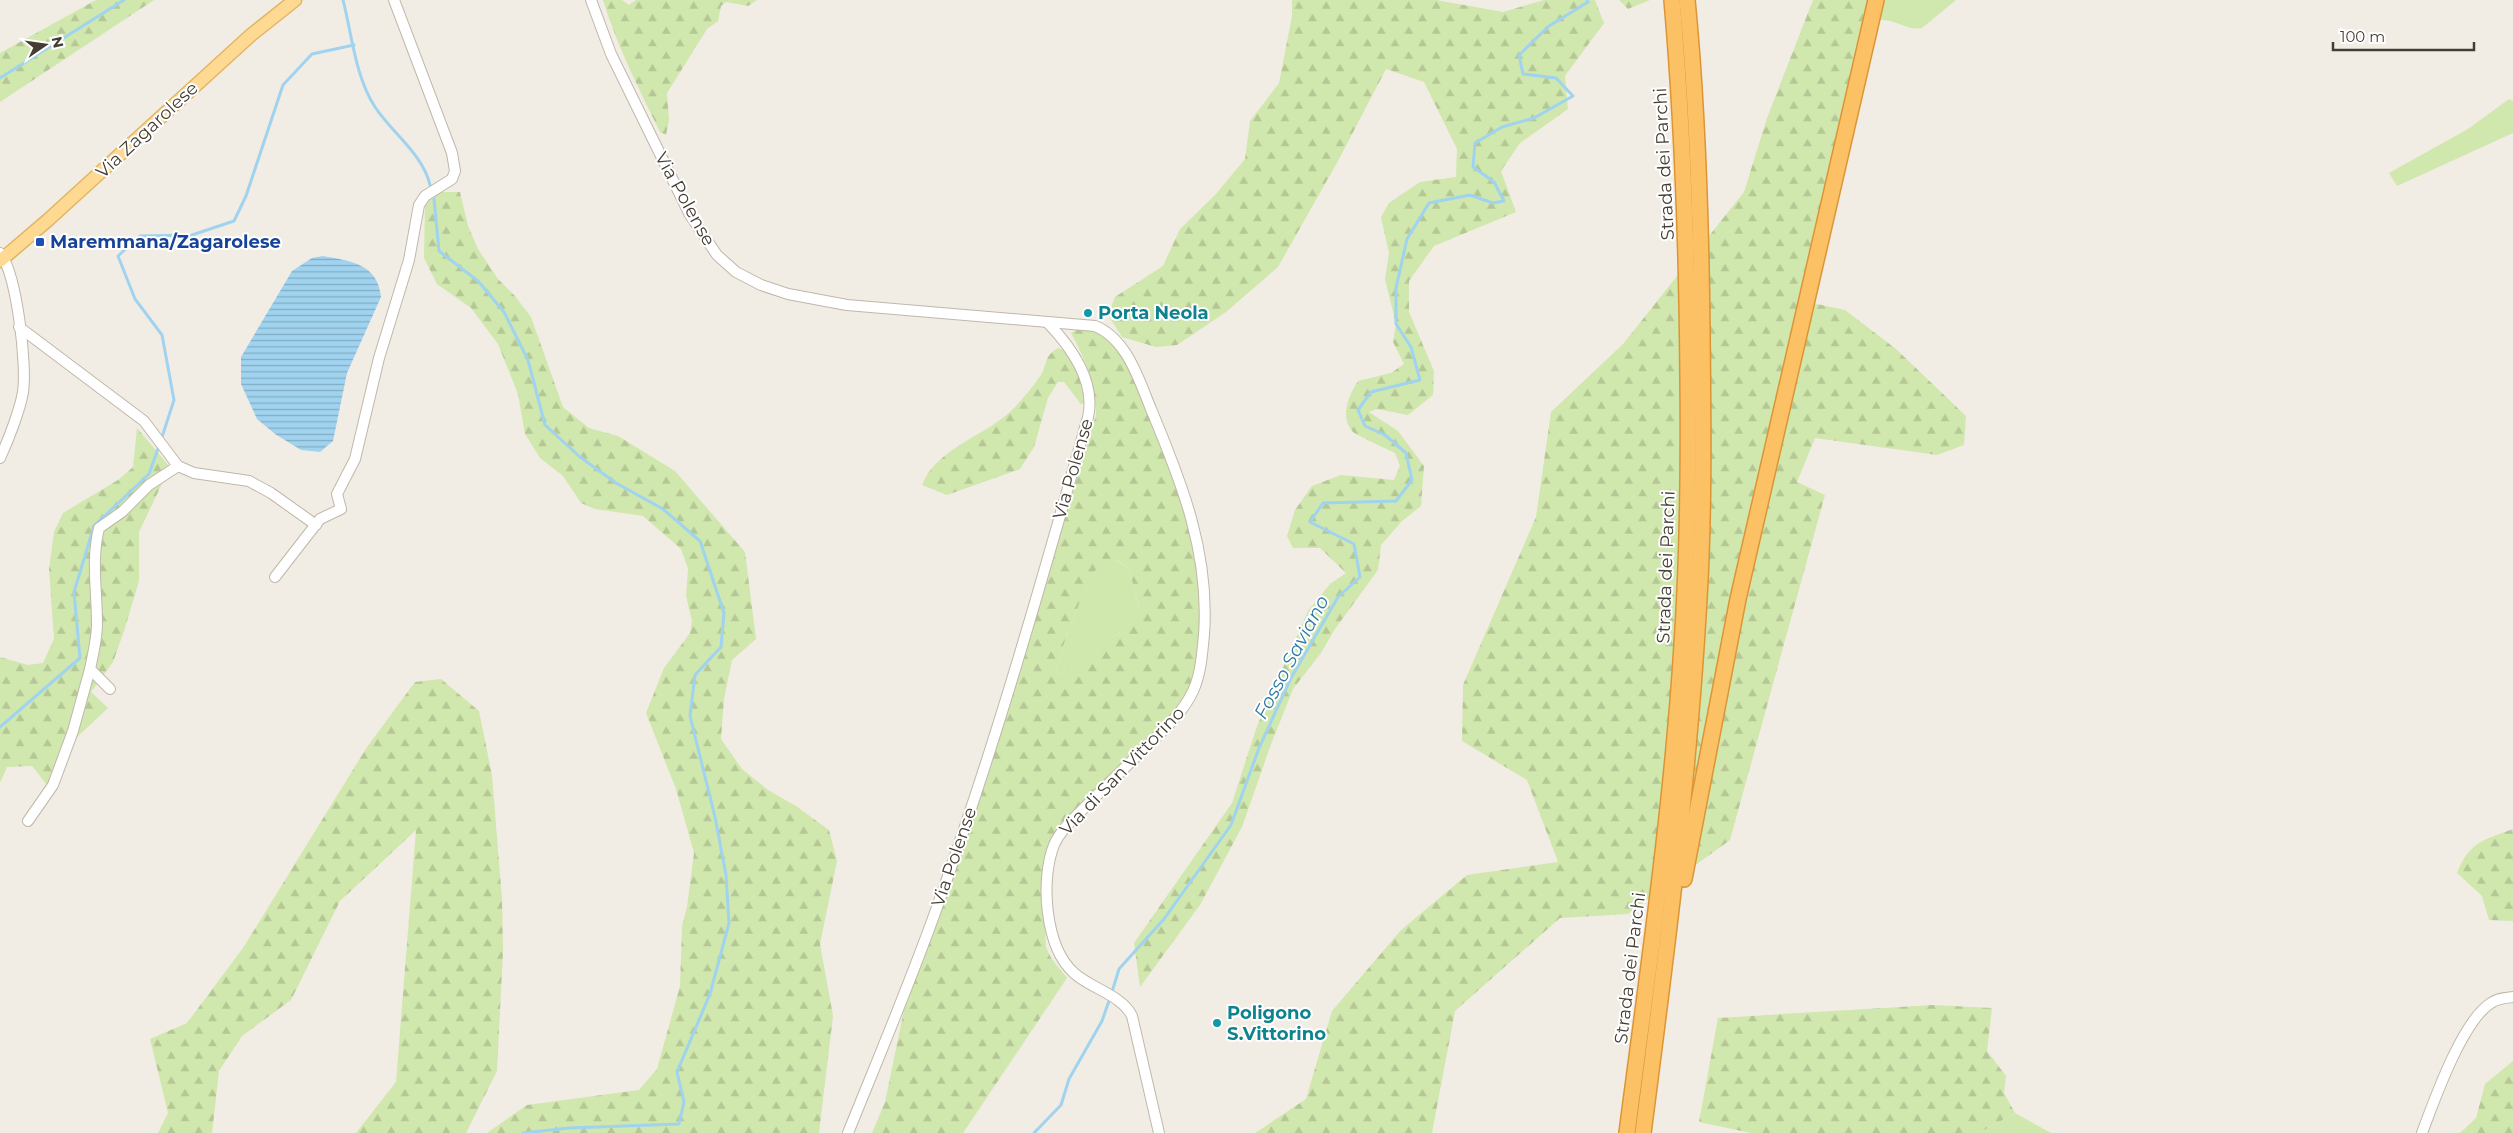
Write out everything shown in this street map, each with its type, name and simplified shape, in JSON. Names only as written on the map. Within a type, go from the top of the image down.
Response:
[{"type":"highway","name":"Strada dei Parchi","points":[[1643,1133],[1680,834],[1694,669],[1701,547],[1685,181],[1672,0]]},
{"type":"highway","name":"Strada dei Parchi","points":[[1627,1133],[1662,867],[1672,772],[1696,422],[1699,168],[1687,0]]},
{"type":"highway","points":[[1661,993],[1733,624],[1876,0]]},
{"type":"main road","name":"Via Zagarolese","points":[[1,257],[48,220],[251,35],[295,0]]},
{"type":"street","points":[[275,577],[320,519],[341,509],[337,494],[355,459],[379,358],[409,260],[420,202],[426,196],[448,184],[452,180],[455,171],[452,154],[394,0]]},
{"type":"street","name":"Via Polense","points":[[591,0],[611,54],[690,215],[711,248],[730,268],[772,289],[823,301],[872,308],[1048,323],[1069,347],[1083,372],[1090,401],[1088,416],[1033,610],[951,868],[903,999],[848,1133]]},
{"type":"street","points":[[0,458],[23,392],[19,326],[9,269],[1,257]]},
{"type":"street","name":"Via di San Vittorino","points":[[1048,323],[1088,324],[1098,327],[1115,341],[1131,363],[1183,487],[1195,526],[1204,584],[1204,626],[1201,666],[1189,699],[1166,728],[1069,823],[1057,838],[1051,853],[1048,903],[1054,940],[1059,953],[1070,969],[1094,987],[1125,1006],[1132,1016],[1159,1133]]},
{"type":"street","points":[[19,326],[144,421],[178,466],[194,473],[249,481],[271,493],[316,525]]},
{"type":"street","points":[[28,821],[53,785],[73,731],[90,670],[97,624],[93,583],[94,547],[99,528],[122,512],[149,486],[178,466]]},
{"type":"street","points":[[90,670],[110,689]]},
{"type":"street","points":[[2422,1133],[2463,1038],[2487,1005],[2508,998]]},
{"type":"green space","points":[[96,0],[154,0],[0,102],[0,53]]},
{"type":"green space","points":[[603,0],[622,0],[629,5],[636,0],[757,0],[748,6],[726,2],[721,6],[718,21],[707,29],[667,93],[669,120],[666,135],[660,132],[636,83]]},
{"type":"green space","points":[[1292,0],[1436,0],[1503,12],[1544,0],[1595,0],[1604,23],[1565,76],[1568,109],[1520,143],[1501,171],[1516,212],[1434,246],[1409,281],[1409,312],[1434,371],[1433,395],[1408,415],[1377,409],[1369,412],[1398,431],[1424,466],[1421,506],[1402,521],[1381,545],[1378,570],[1335,629],[1321,653],[1293,689],[1242,827],[1200,905],[1140,987],[1134,943],[1232,803],[1257,726],[1308,611],[1330,584],[1346,573],[1320,548],[1293,548],[1287,536],[1295,510],[1312,486],[1341,475],[1394,480],[1400,466],[1395,453],[1353,432],[1349,426],[1346,413],[1351,393],[1358,381],[1391,373],[1404,364],[1393,342],[1396,324],[1385,279],[1389,253],[1381,217],[1389,203],[1420,182],[1456,177],[1457,149],[1424,82],[1386,69],[1338,161],[1278,267],[1226,312],[1177,345],[1156,347],[1122,337],[1108,315],[1115,297],[1163,266],[1180,229],[1215,195],[1245,159],[1250,121],[1279,83],[1292,16]]},
{"type":"green space","points":[[1619,0],[1650,0],[1628,9]]},
{"type":"green space","points":[[1813,0],[1869,0],[1798,300],[1845,310],[1896,349],[1966,416],[1964,445],[1937,455],[1815,438],[1797,482],[1825,495],[1730,840],[1628,914],[1560,918],[1455,1011],[1432,1133],[1255,1133],[1306,1099],[1332,1011],[1401,930],[1467,875],[1558,862],[1527,780],[1462,741],[1463,685],[1536,517],[1551,412],[1623,344],[1744,192],[1767,118]]},
{"type":"green space","points":[[1883,0],[1956,0],[1922,28],[1911,28],[1891,21],[1879,20]]},
{"type":"green space","points":[[2509,99],[2513,101],[2513,133],[2397,186],[2389,173],[2468,129]]},
{"type":"green space","points":[[441,192],[460,192],[468,226],[478,249],[498,279],[515,296],[531,317],[563,407],[589,428],[618,436],[675,471],[745,552],[756,639],[732,660],[724,699],[721,739],[742,769],[768,790],[796,806],[829,830],[837,861],[820,944],[833,1016],[819,1133],[487,1133],[527,1105],[639,1090],[657,1069],[680,986],[682,926],[687,907],[694,853],[676,789],[646,713],[664,668],[690,633],[692,621],[686,596],[688,569],[681,549],[643,516],[595,509],[581,503],[563,476],[540,458],[525,434],[518,394],[498,344],[471,308],[437,284],[424,258],[425,206],[429,197]]},
{"type":"green space","points":[[1079,329],[1097,332],[1109,340],[1118,351],[1128,367],[1176,481],[1192,536],[1199,573],[1200,631],[1194,670],[1189,688],[1181,704],[1066,820],[1043,884],[1046,947],[1051,958],[1067,978],[963,1133],[872,1133],[885,1102],[904,1010],[955,869],[1037,611],[1096,415],[1094,393],[1089,372],[1071,333]],"holes":[[[1101,560],[1117,560],[1129,569],[1139,607],[1132,623],[1063,675],[1056,672],[1075,614]]]},
{"type":"green space","points":[[1058,348],[1069,352],[1085,388],[1088,403],[1081,404],[1064,382],[1058,382],[1048,398],[1034,447],[1020,469],[947,495],[922,485],[938,462],[961,444],[999,421],[1010,412],[1035,383],[1042,373],[1049,356]]},
{"type":"green space","points":[[137,428],[170,467],[139,532],[139,581],[124,631],[113,662],[91,692],[108,708],[74,740],[48,786],[32,766],[7,767],[0,783],[0,657],[28,665],[43,663],[54,639],[49,569],[54,532],[63,513],[118,480],[133,467]]},
{"type":"green space","points":[[1101,560],[1116,560],[1129,569],[1139,608],[1132,623],[1063,675],[1056,672],[1064,643],[1087,587]]},
{"type":"green space","points":[[441,679],[479,711],[492,775],[502,899],[503,951],[497,1071],[466,1133],[356,1133],[396,1082],[416,830],[340,901],[291,1000],[242,1036],[219,1071],[212,1133],[158,1133],[168,1113],[150,1039],[187,1023],[243,948],[367,747],[415,682]]},
{"type":"green space","points":[[2513,829],[2513,921],[2489,920],[2482,896],[2457,873],[2472,848]]},
{"type":"green space","points":[[1933,1005],[1992,1008],[1987,1051],[2006,1076],[2004,1093],[2015,1113],[1979,1133],[1751,1133],[1699,1122],[1718,1018]]},
{"type":"green space","points":[[2513,1061],[2513,1133],[2460,1133],[2476,1118],[2485,1084]]},
{"type":"green space","points":[[2015,1113],[2051,1133],[1979,1133]]},
{"type":"water","points":[[323,256],[353,262],[369,271],[375,277],[381,297],[347,373],[333,441],[320,452],[301,450],[275,434],[257,419],[241,384],[241,357],[292,271],[312,258]]},
{"type":"waterway","points":[[0,78],[124,0]]},
{"type":"waterway","points":[[343,0],[358,69],[368,95],[382,117],[421,163],[430,185]]},
{"type":"waterway","name":"Fosso Saviano","points":[[1112,992],[1119,969],[1164,919],[1231,825],[1259,748],[1291,678],[1338,597],[1360,577],[1354,544],[1310,522],[1323,503],[1396,501],[1412,480],[1406,453],[1385,435],[1365,426],[1358,410],[1371,392],[1420,380],[1411,347],[1396,324],[1396,288],[1407,239],[1429,203],[1470,195],[1493,203],[1504,201],[1494,182],[1473,167],[1475,143],[1502,127],[1534,118],[1573,96],[1556,78],[1523,74],[1519,55],[1549,26],[1588,2],[1587,0]]},
{"type":"waterway","points":[[161,440],[174,400],[162,335],[135,299],[118,256],[140,236],[192,235],[234,221],[246,196],[283,85],[312,54],[354,45]]},
{"type":"waterway","points":[[434,199],[439,251],[478,281],[504,312],[528,360],[545,425],[580,457],[616,483],[663,509],[700,541],[724,613],[721,647],[695,675],[690,716],[715,817],[726,875],[729,923],[710,994],[677,1072],[684,1102],[679,1124],[569,1128],[523,1133]]},
{"type":"waterway","points":[[0,727],[80,658],[74,592],[94,526],[149,474],[159,446]]},
{"type":"waterway","name":"Fosso Saviano","points":[[1034,1133],[1061,1105],[1069,1079],[1102,1021],[1110,998]]},
{"type":"place","name":"Maremmana/Zagarolese","points":[[40,242]]},
{"type":"place","name":"Porta Neola","points":[[1088,313]]},
{"type":"place","name":"Poligono S.Vittorino","points":[[1217,1023]]}]
